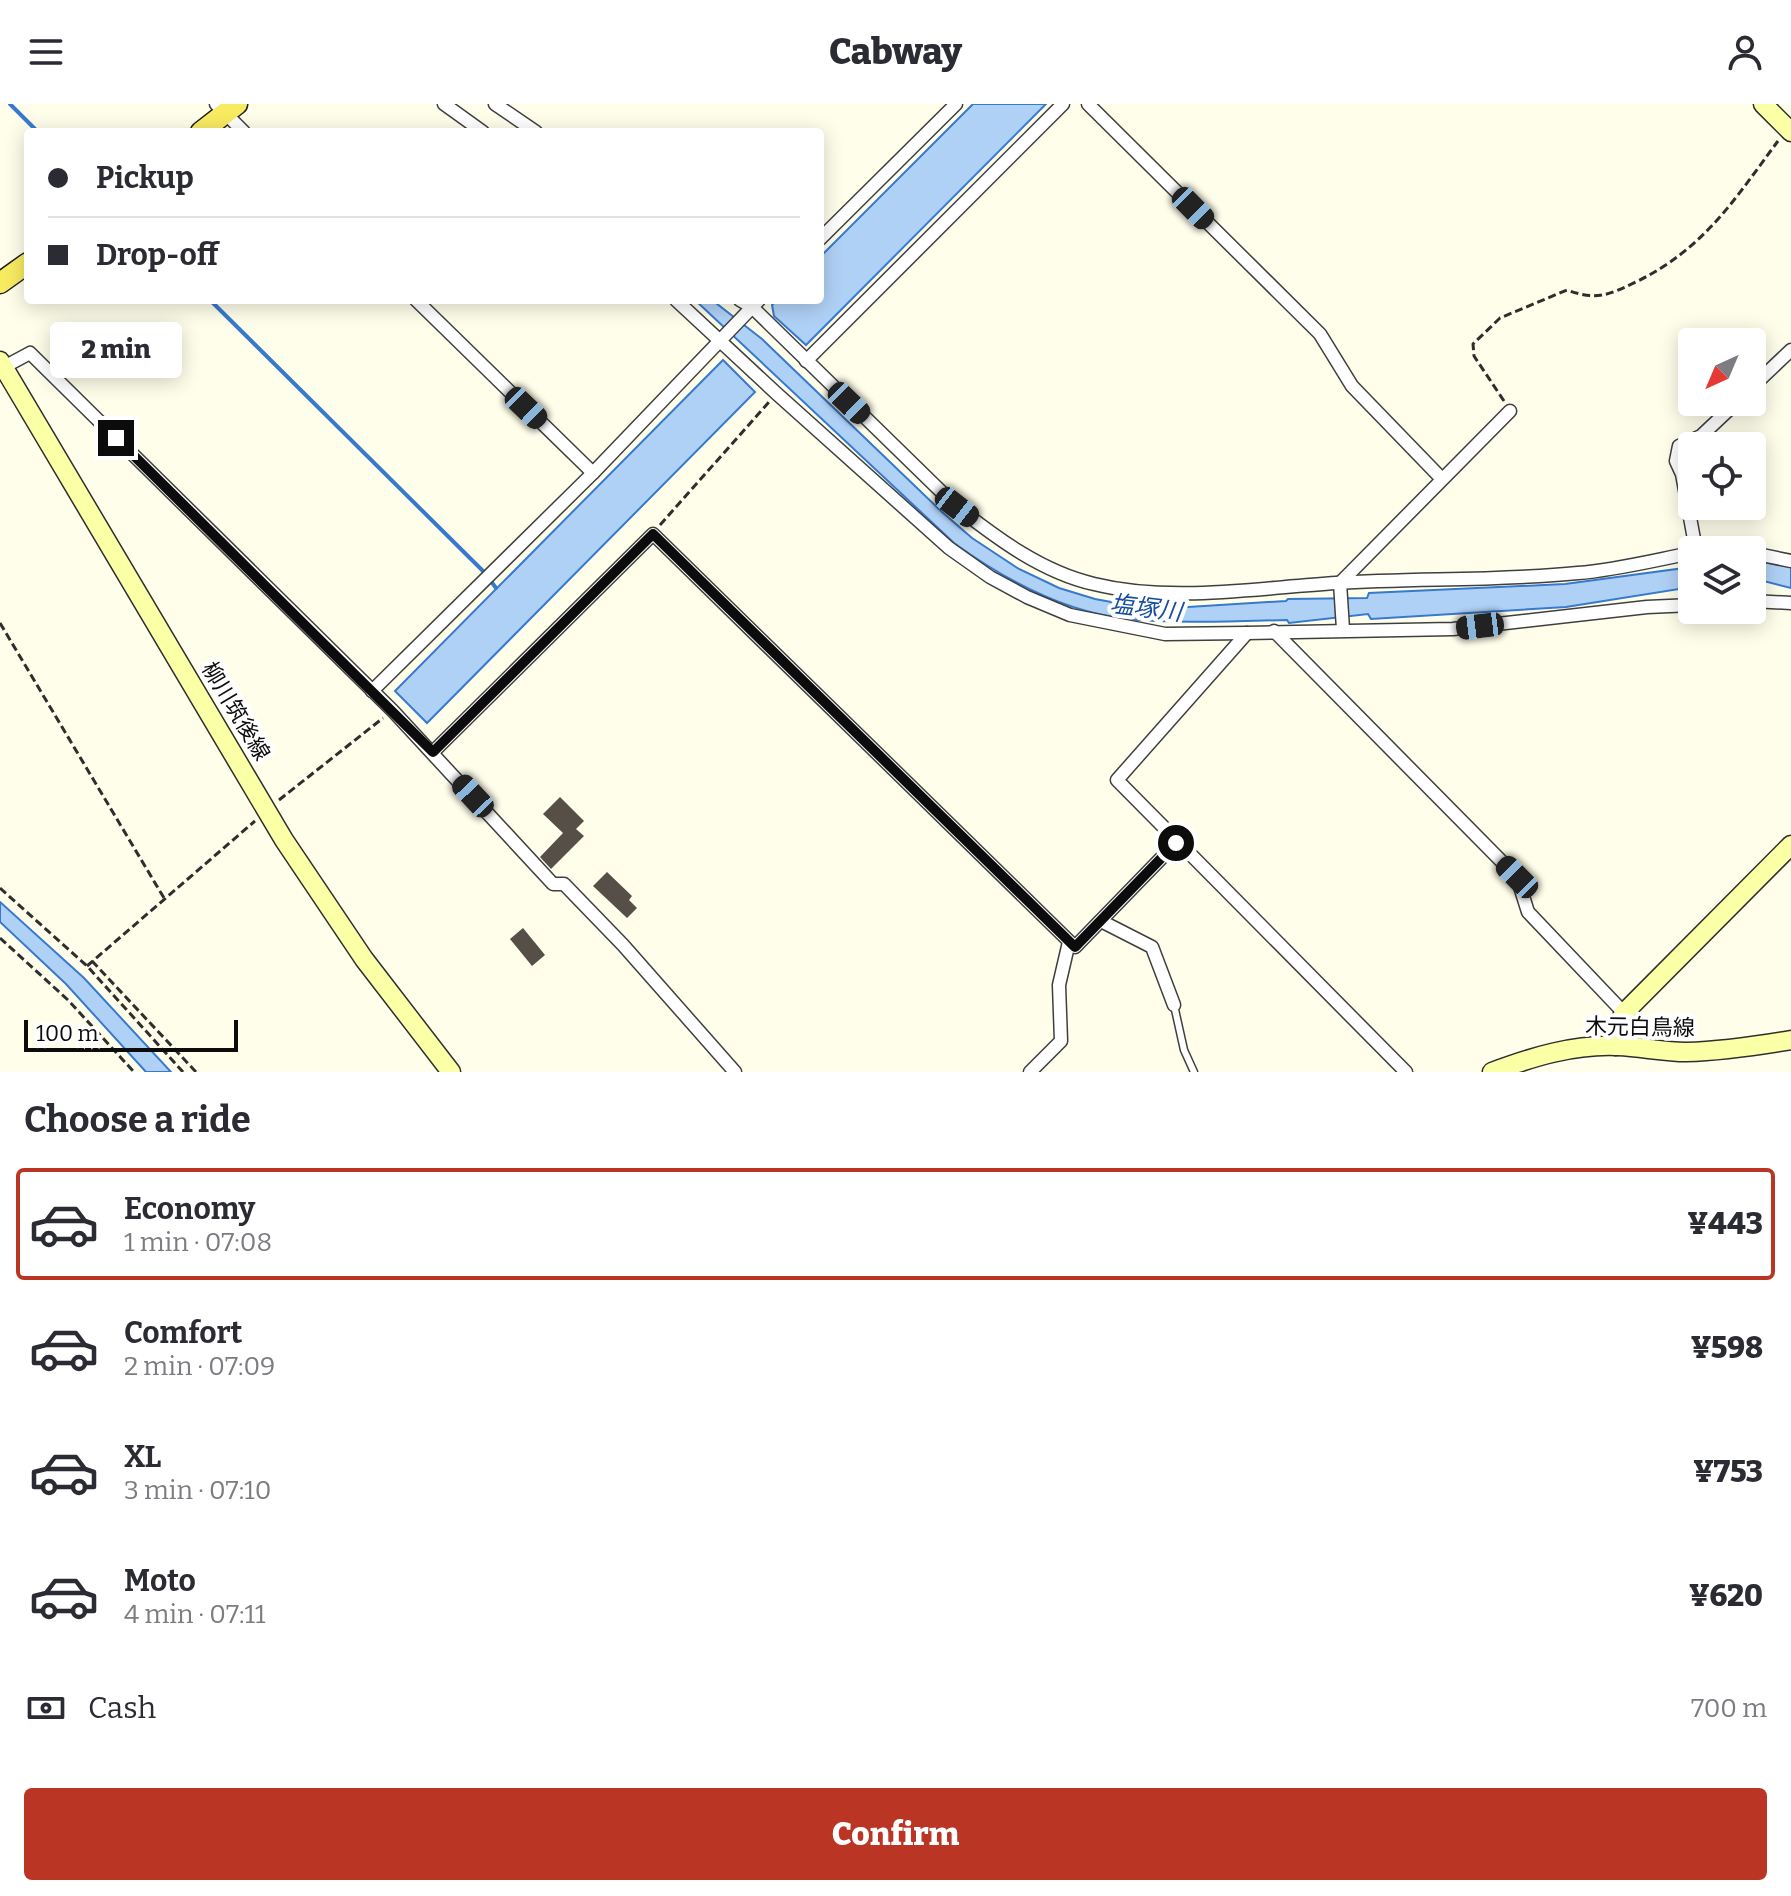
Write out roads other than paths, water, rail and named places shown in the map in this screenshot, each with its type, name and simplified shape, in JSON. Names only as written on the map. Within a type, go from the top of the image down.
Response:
[{"type":"main road","points":[[1763,104],[1789,131]]},
{"type":"main road","points":[[205,128],[226,107]]},
{"type":"main road","points":[[0,283],[24,266]]},
{"type":"main road","name":"柳川筑後線","points":[[2,364],[267,810],[364,959],[451,1072]]},
{"type":"main road","points":[[1616,1046],[1619,1023],[1624,1013],[1791,845]]},
{"type":"main road","name":"木元白鳥線","points":[[1492,1072],[1541,1054],[1616,1046],[1682,1052],[1721,1051],[1791,1040]]},
{"type":"street","points":[[444,104],[477,128]]},
{"type":"street","points":[[495,104],[530,128]]},
{"type":"street","points":[[824,235],[956,104]]},
{"type":"street","points":[[806,361],[1063,104]]},
{"type":"street","points":[[1088,104],[1320,334],[1352,386],[1441,478]]},
{"type":"street","points":[[226,107],[241,128]]},
{"type":"street","points":[[420,304],[593,473]]},
{"type":"street","points":[[680,304],[928,531],[990,577],[1070,615],[1165,634],[1247,633],[1453,629],[1678,606]]},
{"type":"street","points":[[372,691],[593,473],[756,304],[806,361],[957,507],[994,537],[1044,566],[1090,584],[1136,593],[1168,594],[1341,588],[1581,573],[1678,554]]},
{"type":"street","points":[[1766,374],[1791,350]]},
{"type":"street","points":[[2,364],[30,353],[393,711],[553,884],[564,884],[623,945],[735,1072]]},
{"type":"street","points":[[1343,629],[1341,588],[1441,478],[1510,411]]},
{"type":"street","points":[[1692,536],[1682,474],[1676,461],[1679,446],[1701,436],[1722,416]]},
{"type":"street","points":[[433,752],[653,534],[1075,947],[1176,843]]},
{"type":"street","points":[[1766,556],[1791,561]]},
{"type":"street","points":[[1766,602],[1791,603]]},
{"type":"street","points":[[1274,631],[1517,877],[1528,912],[1624,1013]]},
{"type":"street","points":[[1247,633],[1117,780],[1406,1072]]},
{"type":"street","points":[[1101,921],[1152,947],[1174,1005]]},
{"type":"street","points":[[1030,1072],[1061,1041],[1059,985],[1069,942]]},
{"type":"lane","points":[[1174,1005],[1184,1050],[1194,1072]]},
{"type":"water","points":[[973,104],[1046,104],[806,345],[774,316],[772,305],[824,304],[824,253]]},
{"type":"water","name":"塩塚川","points":[[699,304],[717,304],[762,339],[972,538],[1019,569],[1059,588],[1095,599],[1133,606],[1172,608],[1288,599],[1367,598],[1369,593],[1565,584],[1678,569],[1678,589],[1566,607],[1371,619],[1368,614],[1289,623],[1287,620],[1147,621],[1103,615],[1058,602],[994,570],[954,543]]},
{"type":"water","points":[[723,360],[755,392],[427,723],[395,691]]},
{"type":"water","points":[[1766,563],[1791,567],[1791,588],[1766,582]]},
{"type":"water","points":[[0,902],[84,978],[171,1072],[146,1072],[66,984],[0,922]]},
{"type":"waterway","points":[[10,104],[34,128]]},
{"type":"waterway","points":[[214,304],[484,572],[496,588]]}]
